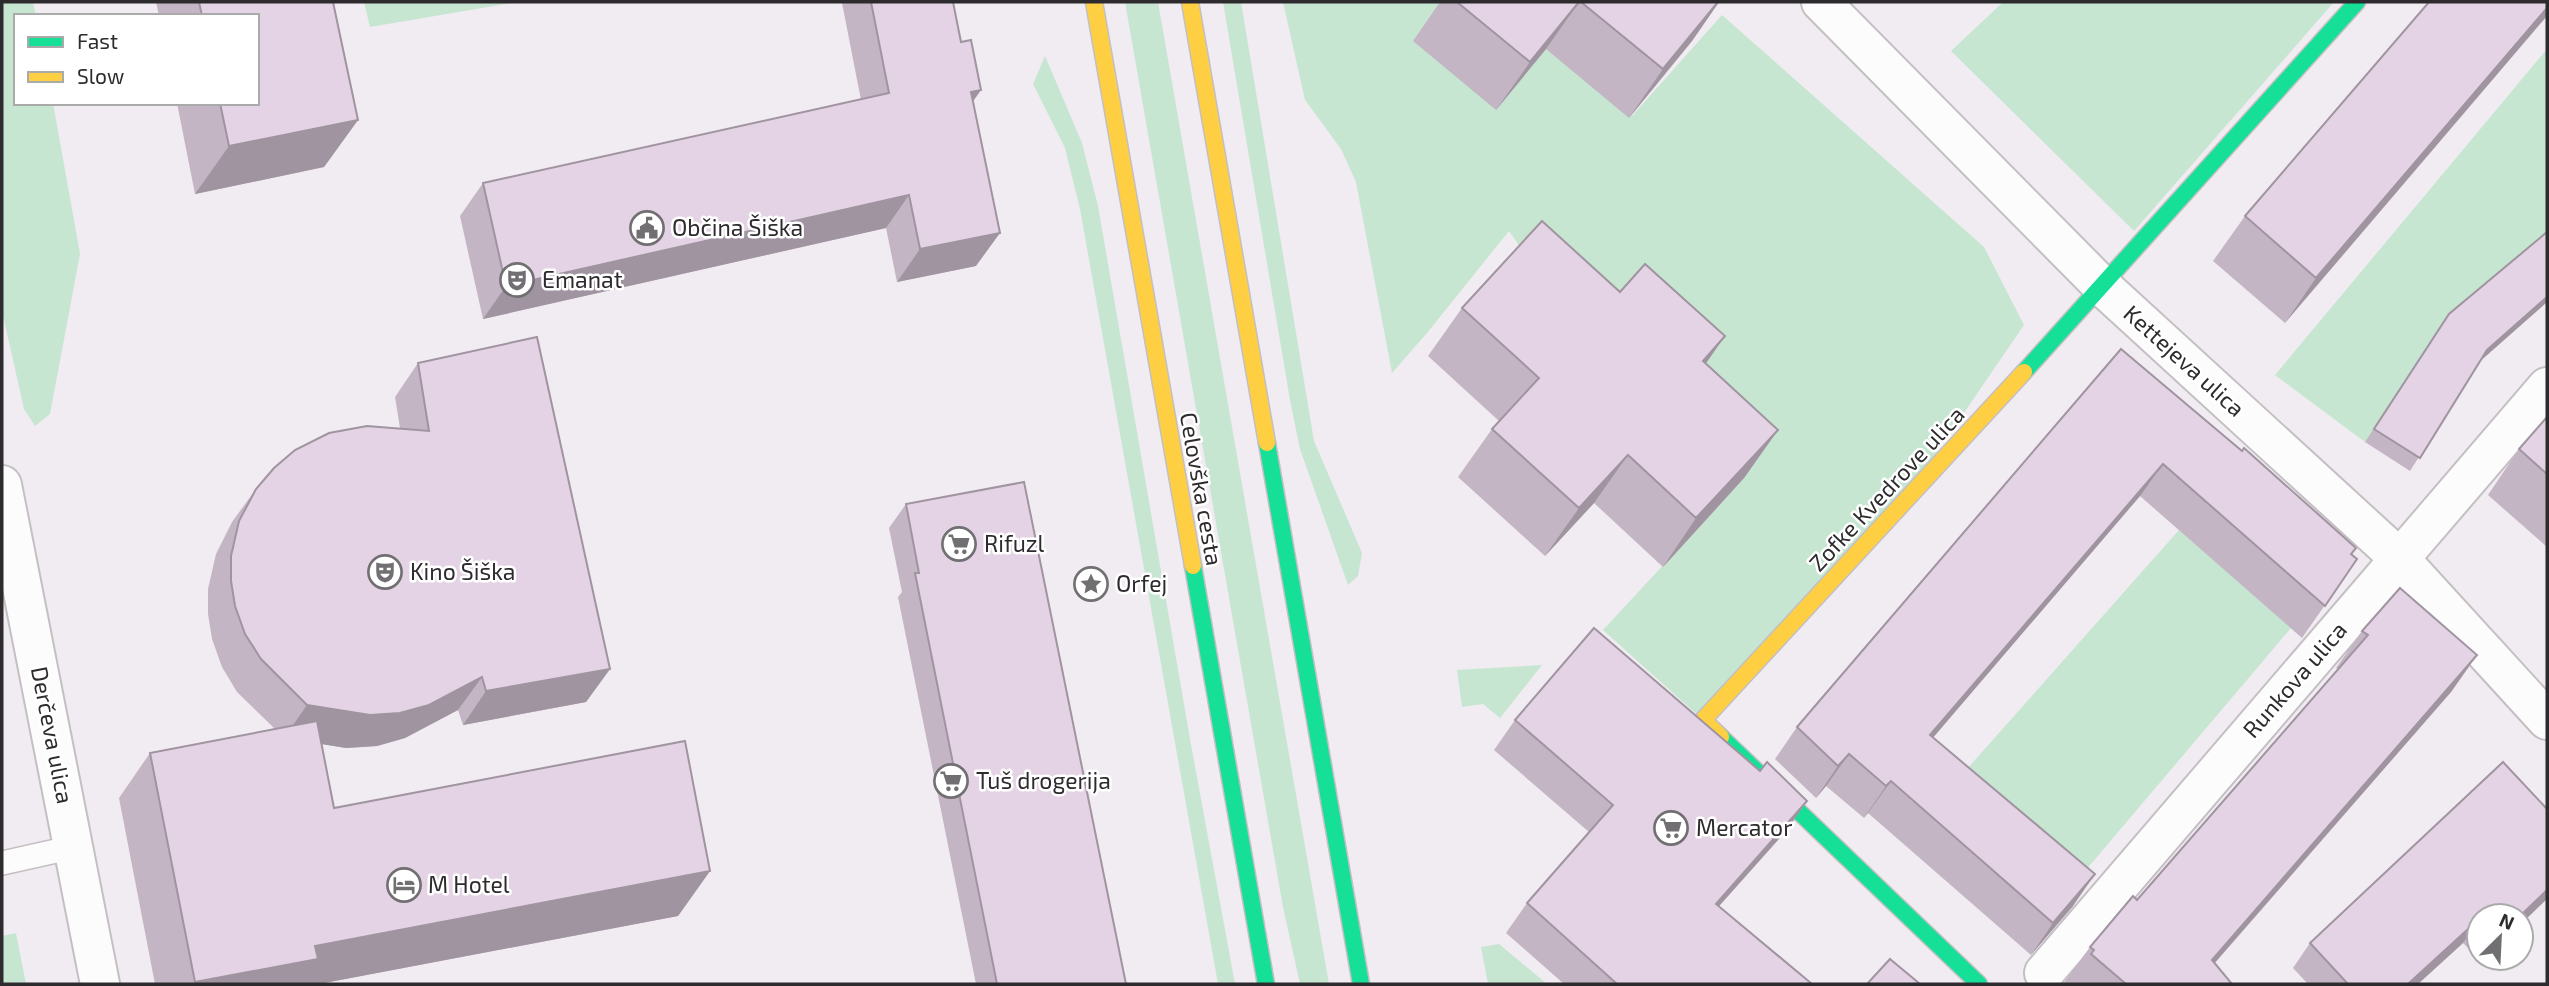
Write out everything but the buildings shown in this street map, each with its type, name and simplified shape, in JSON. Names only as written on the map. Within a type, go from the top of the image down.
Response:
[{"type":"main road","name":"Celovška cesta","points":[[1094,2],[1266,984]]},
{"type":"main road","points":[[1190,2],[1361,984]]},
{"type":"main road","name":"Zofke Kvedrove ulica","points":[[1979,984],[1703,720],[2103,287],[2357,2]]},
{"type":"street","name":"Kettejeva ulica","points":[[1821,2],[2103,287],[2399,558],[2547,720]]},
{"type":"street","name":"Runkova ulica","points":[[2044,973],[2547,387]]},
{"type":"street","name":"Derčeva ulica","points":[[2,485],[100,984]]},
{"type":"lane","points":[[2,863],[74,847]]},
{"type":"green space","points":[[2,2],[33,2],[36,14],[14,14],[14,105],[53,105],[80,254],[50,414],[35,426],[24,409],[2,311]]},
{"type":"green space","points":[[364,2],[518,2],[370,27]]},
{"type":"green space","points":[[1125,2],[1158,2],[1329,984],[1300,984],[1283,907]]},
{"type":"green space","points":[[1223,2],[1241,2],[1314,441],[1362,553],[1358,576],[1348,585],[1300,449]]},
{"type":"green space","points":[[1283,2],[1445,2],[1546,49],[1632,116],[1722,15],[1984,247],[2024,325],[1895,514],[1703,720],[1603,630],[1744,478],[1586,340],[1509,231],[1392,373],[1356,182],[1341,149],[1305,100]]},
{"type":"green space","points":[[2003,2],[2334,2],[2134,231],[1951,51]]},
{"type":"green space","points":[[2547,49],[2547,238],[2365,442],[2275,375]]},
{"type":"green space","points":[[1045,56],[1082,143],[1098,206],[1235,984],[1218,984],[1080,209],[1065,148],[1033,84]]},
{"type":"green space","points":[[2179,530],[2291,628],[2063,897],[1943,796]]},
{"type":"green space","points":[[1542,665],[1500,718],[1483,704],[1462,707],[1457,670]]},
{"type":"green space","points":[[16,933],[26,984],[2,984],[2,936]]},
{"type":"green space","points":[[1499,944],[1547,984],[1488,984],[1481,947]]},
{"type":"traffic: fast","points":[[2024,372],[2357,2]]},
{"type":"traffic: fast","points":[[1267,443],[1361,984]]},
{"type":"traffic: fast","points":[[1193,566],[1266,984]]},
{"type":"traffic: fast","points":[[1721,737],[1979,984]]},
{"type":"traffic: slow","points":[[1094,2],[1193,566]]},
{"type":"traffic: slow","points":[[1190,2],[1267,443]]},
{"type":"traffic: slow","points":[[1721,737],[1703,720],[2024,372]]},
{"type":"place","name":"Občina Šiška","points":[[647,228]]},
{"type":"place","name":"Emanat","points":[[517,280]]},
{"type":"place","name":"Rifuzl","points":[[959,544]]},
{"type":"place","name":"Kino Šiška","points":[[385,572]]},
{"type":"place","name":"Orfej","points":[[1091,584]]},
{"type":"place","name":"Tuš drogerija","points":[[951,781]]},
{"type":"place","name":"Mercator","points":[[1671,828]]},
{"type":"place","name":"M Hotel","points":[[404,885]]}]
